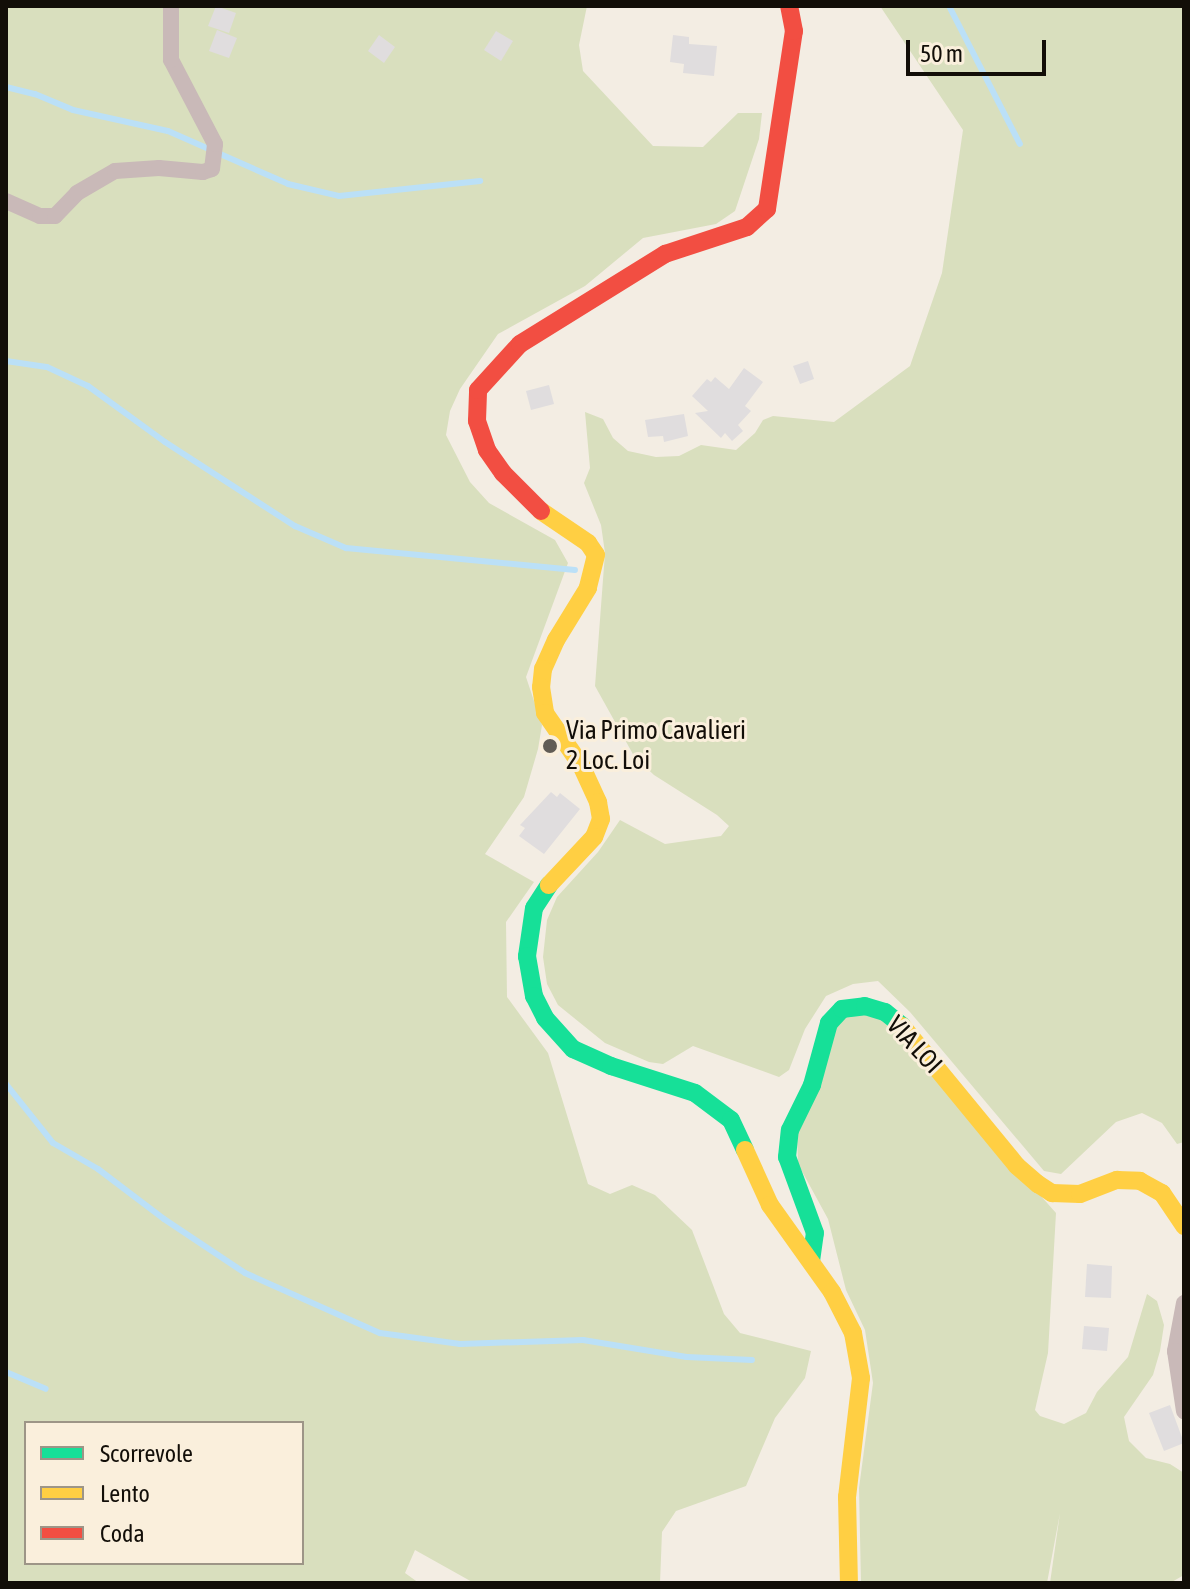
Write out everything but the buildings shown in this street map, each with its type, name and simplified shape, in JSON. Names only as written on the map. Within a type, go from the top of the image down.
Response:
[{"type":"main road","points":[[789,6],[794,31],[767,209],[747,227],[665,254],[607,293],[520,344],[499,363],[478,390],[477,421],[487,450],[503,473],[535,507],[588,543],[596,555],[588,588],[556,640],[543,669],[541,687],[545,713],[581,765],[598,802],[601,819],[594,837],[553,879],[534,908],[527,956],[534,996],[545,1018],[573,1049],[611,1066],[695,1093],[731,1120],[770,1205],[811,1261],[853,1333],[861,1378],[847,1497],[849,1583]]},
{"type":"main road","name":"VIA LOI","points":[[811,1261],[815,1233],[787,1157],[790,1130],[812,1085],[829,1023],[842,1009],[865,1006],[885,1012],[899,1023],[1017,1166],[1038,1184],[1052,1193],[1080,1194],[1117,1180],[1140,1181],[1162,1193],[1184,1226]]},
{"type":"street","points":[[6,201],[40,216],[55,216],[77,193],[115,171],[147,167],[203,172],[212,169],[215,144],[171,60],[171,6]]},
{"type":"street","points":[[1184,1303],[1175,1351],[1184,1411]]},
{"type":"green space","points":[[6,6],[587,6],[579,45],[583,71],[653,146],[703,147],[738,113],[762,113],[759,139],[735,211],[716,224],[643,238],[585,286],[498,334],[460,389],[450,411],[446,435],[470,482],[489,503],[555,540],[568,563],[526,677],[542,725],[538,749],[524,797],[485,854],[534,882],[506,922],[507,997],[548,1053],[588,1184],[610,1194],[632,1185],[655,1195],[692,1230],[724,1314],[740,1333],[811,1351],[805,1378],[775,1418],[746,1486],[676,1511],[662,1532],[660,1583],[474,1583],[415,1550],[405,1573],[419,1583],[6,1583]]},
{"type":"green space","points":[[880,6],[1184,6],[1184,1142],[1177,1144],[1162,1123],[1142,1113],[1116,1122],[1061,1174],[1044,1171],[910,1012],[878,981],[853,984],[826,996],[805,1029],[789,1070],[779,1077],[693,1046],[663,1064],[649,1062],[605,1043],[558,1005],[547,984],[543,957],[547,920],[557,897],[598,852],[620,820],[665,844],[721,836],[729,826],[654,775],[634,756],[595,686],[605,553],[601,525],[584,483],[590,468],[585,412],[603,419],[613,438],[628,451],[656,457],[679,456],[701,445],[736,450],[755,433],[763,420],[773,416],[834,422],[910,366],[942,273],[963,130]]},
{"type":"green space","points":[[873,1007],[1056,1213],[1048,1353],[1035,1410],[1040,1416],[1064,1424],[1086,1413],[1097,1392],[1128,1357],[1147,1294],[1157,1301],[1164,1325],[1160,1351],[1153,1375],[1124,1417],[1129,1441],[1146,1458],[1170,1464],[1184,1473],[1184,1575],[1170,1583],[1050,1583],[1060,1513],[1047,1583],[861,1583],[859,1488],[873,1383],[865,1330],[846,1290],[828,1219],[798,1164],[797,1132],[835,1020]]},
{"type":"waterway","points":[[949,6],[1020,144]]},
{"type":"waterway","points":[[6,87],[35,94],[73,110],[168,131],[288,184],[339,196],[480,181]]},
{"type":"waterway","points":[[6,361],[47,367],[88,386],[165,442],[295,526],[346,548],[575,570]]},
{"type":"waterway","points":[[6,1084],[53,1143],[98,1169],[164,1219],[245,1273],[380,1333],[460,1344],[583,1340],[687,1357],[752,1360]]},
{"type":"waterway","points":[[6,1372],[46,1389]]},
{"type":"traffic: fast","points":[[549,885],[534,908],[527,956],[534,996],[545,1018],[573,1049],[611,1066],[695,1093],[731,1120],[745,1150]]},
{"type":"traffic: fast","points":[[811,1261],[815,1233],[787,1157],[790,1130],[812,1085],[829,1023],[842,1009],[865,1006],[885,1012],[902,1026]]},
{"type":"traffic: slow","points":[[541,511],[588,543],[596,555],[588,588],[556,640],[543,669],[541,687],[545,713],[581,765],[598,802],[601,819],[594,837],[549,885]]},
{"type":"traffic: slow","points":[[902,1026],[1017,1166],[1038,1184],[1052,1193],[1080,1194],[1117,1180],[1140,1181],[1162,1193],[1184,1226]]},
{"type":"traffic: slow","points":[[745,1150],[770,1205],[832,1292],[853,1333],[861,1378],[847,1497],[849,1583]]},
{"type":"traffic: jam","points":[[541,511],[503,473],[487,450],[477,421],[478,390],[520,344],[665,254],[747,227],[767,209],[794,31],[789,6]]},
{"type":"place","name":"Via Primo Cavalieri 2 Loc. Loi","points":[[550,746]]}]
